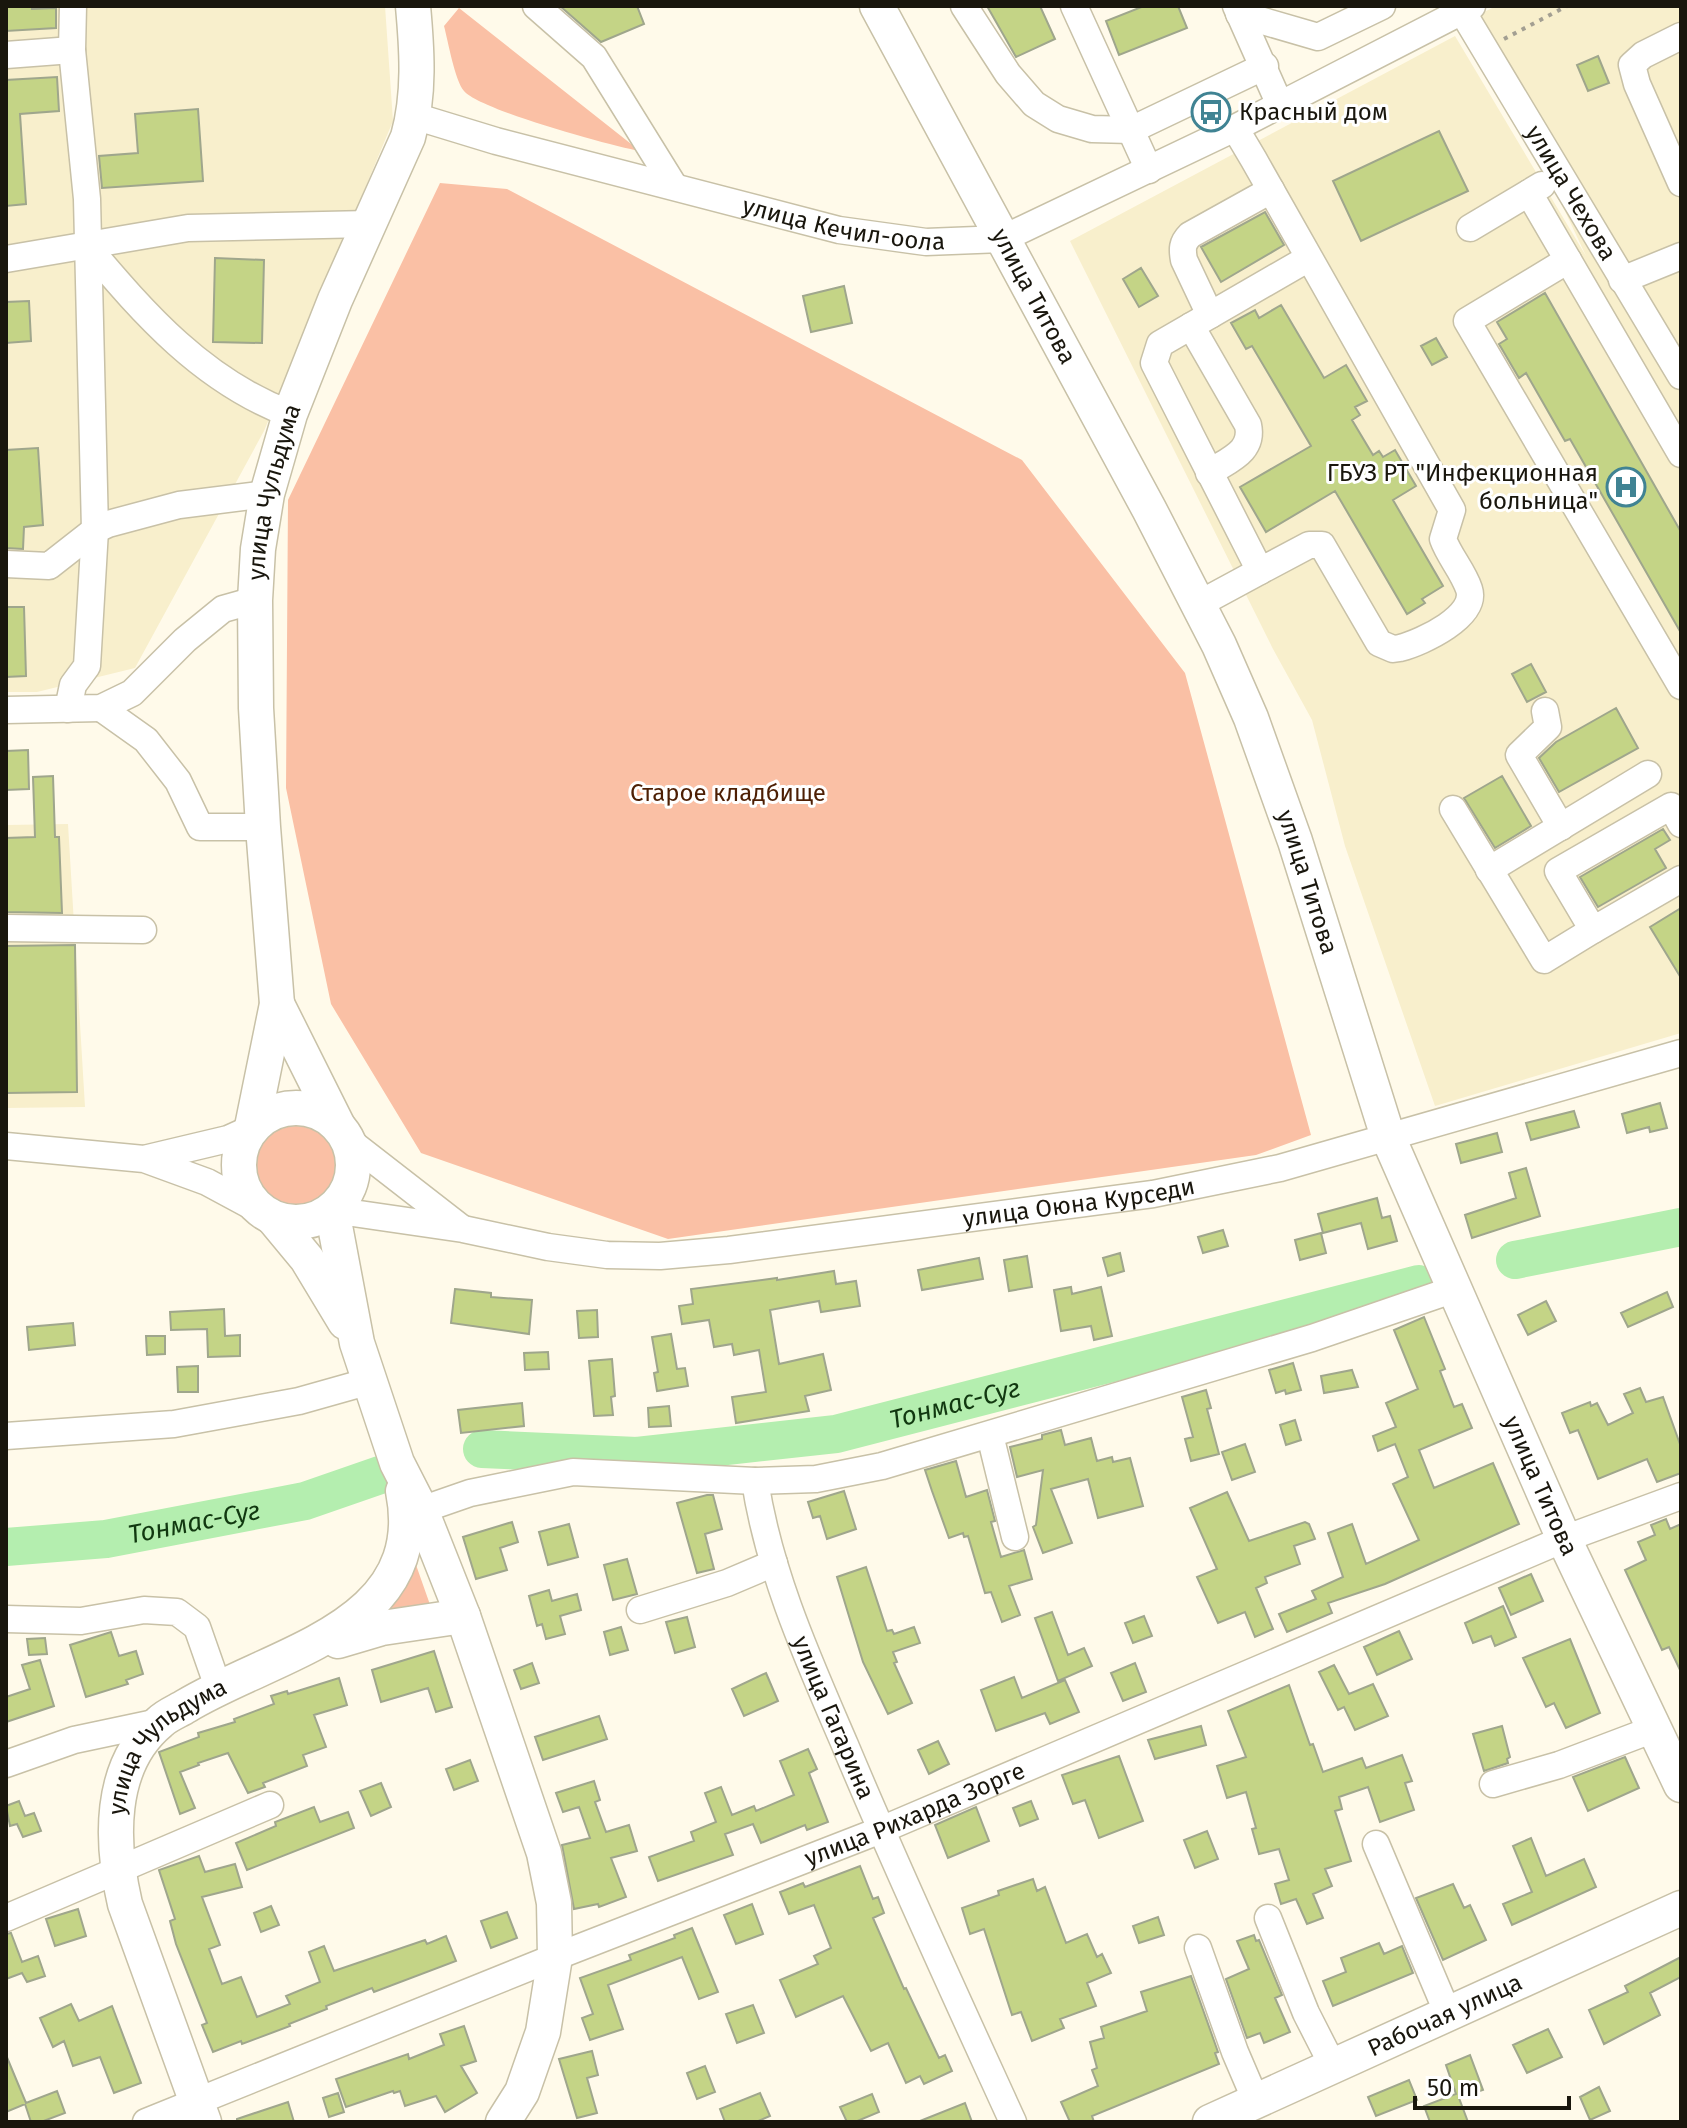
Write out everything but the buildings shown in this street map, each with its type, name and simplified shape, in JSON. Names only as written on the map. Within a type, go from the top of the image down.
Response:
[{"type":"main road","name":"улица Чульдума","points":[[251,1128],[277,1004],[256,708],[258,549],[267,494],[290,414],[335,300],[402,154],[414,116],[417,81],[413,6]]},
{"type":"main road","name":"улица Титова","points":[[877,6],[1199,604],[1236,684],[1276,786],[1388,1137],[1564,1539],[1681,1785]]},
{"type":"main road","name":"улица Чульдума","points":[[277,1004],[342,1132]]},
{"type":"main road","points":[[302,1108],[321,1113],[342,1132],[353,1156],[353,1172],[349,1188],[332,1210],[319,1218],[288,1223],[266,1214],[247,1196],[239,1180],[238,1162],[251,1128],[264,1117],[282,1109],[302,1108]]},
{"type":"main road","name":"улица Чульдума","points":[[200,2112],[125,1904],[117,1870],[116,1812],[128,1767],[159,1722],[218,1687],[292,1654],[349,1623],[373,1604],[391,1579],[402,1556],[407,1532],[406,1504],[397,1463],[357,1343],[332,1210]]},
{"type":"main road","name":"улица Чульдума","points":[[266,1214],[307,1259],[357,1343]]},
{"type":"main road","name":"улица Чульдума","points":[[397,1463],[421,1510],[463,1616],[544,1853],[554,1903],[555,1957],[543,2032],[522,2092],[503,2122]]},
{"type":"main road","points":[[292,1654],[382,1628],[463,1616]]},
{"type":"main road","name":"Рабочая улица","points":[[1210,2122],[1681,1908]]},
{"type":"street","points":[[68,709],[73,685],[87,666],[95,530],[87,199],[72,50],[73,6]]},
{"type":"street","points":[[536,6],[594,57],[674,186]]},
{"type":"street","points":[[964,6],[1008,74],[1034,104],[1058,119],[1092,129],[1131,130],[1265,66]]},
{"type":"street","points":[[1074,6],[1149,170]]},
{"type":"street","points":[[1237,10],[1318,37],[1382,6]]},
{"type":"street","name":"улица Кечил-оола","points":[[414,116],[496,141],[873,237],[926,242],[1002,239],[1280,105],[1336,75],[1426,16],[1467,9]]},
{"type":"street","name":"улица Чехова","points":[[1467,9],[1484,50],[1681,376]]},
{"type":"street","points":[[1237,10],[1265,66],[1280,105]]},
{"type":"street","points":[[1680,176],[1637,84],[1632,65],[1643,55],[1681,36]]},
{"type":"street","points":[[1318,37],[1336,75]]},
{"type":"street","points":[[6,55],[72,50]]},
{"type":"street","points":[[1199,604],[1309,545],[1322,545],[1379,643],[1393,649],[1410,646],[1457,619],[1467,611],[1471,600],[1469,588],[1443,539],[1452,510],[1235,128]]},
{"type":"street","points":[[1470,228],[1559,175]]},
{"type":"street","points":[[1209,473],[1244,450],[1250,432],[1200,320],[1182,251],[1184,241],[1271,190]]},
{"type":"street","points":[[1529,193],[1679,446]]},
{"type":"street","points":[[6,259],[188,228],[369,224]]},
{"type":"street","points":[[87,246],[139,308],[191,357],[257,401],[290,414]]},
{"type":"street","points":[[1622,280],[1681,256]]},
{"type":"street","points":[[1260,571],[1154,363],[1160,344],[1309,258]]},
{"type":"street","points":[[1568,260],[1467,321],[1681,686]]},
{"type":"street","points":[[6,564],[49,566],[95,530],[108,524],[179,505],[267,494]]},
{"type":"street","points":[[6,710],[101,708],[132,693],[185,640],[223,609],[255,600]]},
{"type":"street","points":[[101,708],[146,740],[178,781],[200,827],[263,827]]},
{"type":"street","points":[[1545,711],[1548,727],[1519,755],[1561,827]]},
{"type":"street","points":[[1489,870],[1648,774]]},
{"type":"street","points":[[1593,930],[1558,871],[1671,806],[1681,824]]},
{"type":"street","points":[[1453,809],[1544,960],[1681,879]]},
{"type":"street","points":[[6,928],[143,930]]},
{"type":"street","name":"улица Оюна Курседи","points":[[332,1210],[463,1229],[548,1247],[607,1255],[660,1256],[715,1251],[1153,1194],[1280,1168],[1681,1053]]},
{"type":"street","points":[[144,1159],[228,1139],[251,1128]]},
{"type":"street","name":"улица Оюна Курседи","points":[[342,1132],[463,1229]]},
{"type":"street","points":[[6,1146],[144,1159],[207,1182],[266,1214]]},
{"type":"street","points":[[421,1510],[470,1493],[573,1472],[755,1481],[816,1479],[869,1469],[1312,1338],[1455,1289]]},
{"type":"street","points":[[6,1436],[174,1424],[299,1401],[370,1381]]},
{"type":"street","points":[[990,1435],[1015,1537]]},
{"type":"street","name":"улица Гагарина","points":[[755,1481],[760,1516],[801,1642],[881,1830],[1013,2122]]},
{"type":"street","name":"улица Рихарда Зорге","points":[[146,2122],[200,2112],[555,1957],[881,1830],[1564,1539],[1681,1496]]},
{"type":"street","points":[[640,1610],[727,1583],[774,1563]]},
{"type":"street","points":[[6,1619],[81,1621],[144,1610],[177,1612],[197,1627],[218,1687]]},
{"type":"street","points":[[6,1764],[74,1740],[159,1722]]},
{"type":"street","points":[[1493,1784],[1559,1765],[1654,1729]]},
{"type":"street","points":[[6,1918],[270,1805]]},
{"type":"street","points":[[1376,1844],[1448,2014]]},
{"type":"street","points":[[1268,1918],[1306,2013],[1333,2066]]},
{"type":"street","points":[[1198,1948],[1256,2101]]},
{"type":"path","points":[[1484,50],[1567,6]]},
{"type":"shaded area","points":[[6,6],[385,6],[393,121],[264,431],[135,668],[37,692],[6,692]]},
{"type":"shaded area","points":[[1496,6],[1681,6],[1681,1033],[1435,1106],[1345,846],[1312,720],[1273,649],[1070,241],[1455,36],[1586,256],[1474,17]]},
{"type":"shaded area","points":[[68,824],[85,1107],[6,1108],[6,825]]},
{"type":"green space","points":[[459,8],[640,151],[519,117],[494,108],[464,91],[455,70],[444,26]]},
{"type":"green space","name":"Старое кладбище","points":[[440,183],[507,189],[1022,460],[1185,673],[1311,1135],[1256,1155],[668,1239],[421,1153],[331,1004],[286,788],[288,500]]},
{"type":"green space","points":[[288,1126],[304,1126],[325,1137],[336,1158],[336,1174],[325,1195],[304,1206],[288,1206],[274,1200],[262,1188],[256,1174],[256,1158],[262,1144],[274,1132]]},
{"type":"green space","points":[[409,1545],[434,1616],[370,1634],[398,1598]]},
{"type":"waterway","name":"Тонмас-Суг","points":[[1515,1260],[1681,1227]]},
{"type":"waterway","name":"Тонмас-Суг","points":[[482,1449],[637,1456],[836,1434],[1419,1284]]},
{"type":"waterway","name":"Тонмас-Суг","points":[[6,1547],[106,1539],[305,1501],[380,1475]]},
{"type":"place","name":"Красный дом","points":[[1211,112]]},
{"type":"place","name":"ГБУЗ РТ \"Инфекционная больница\"","points":[[1626,487]]}]
